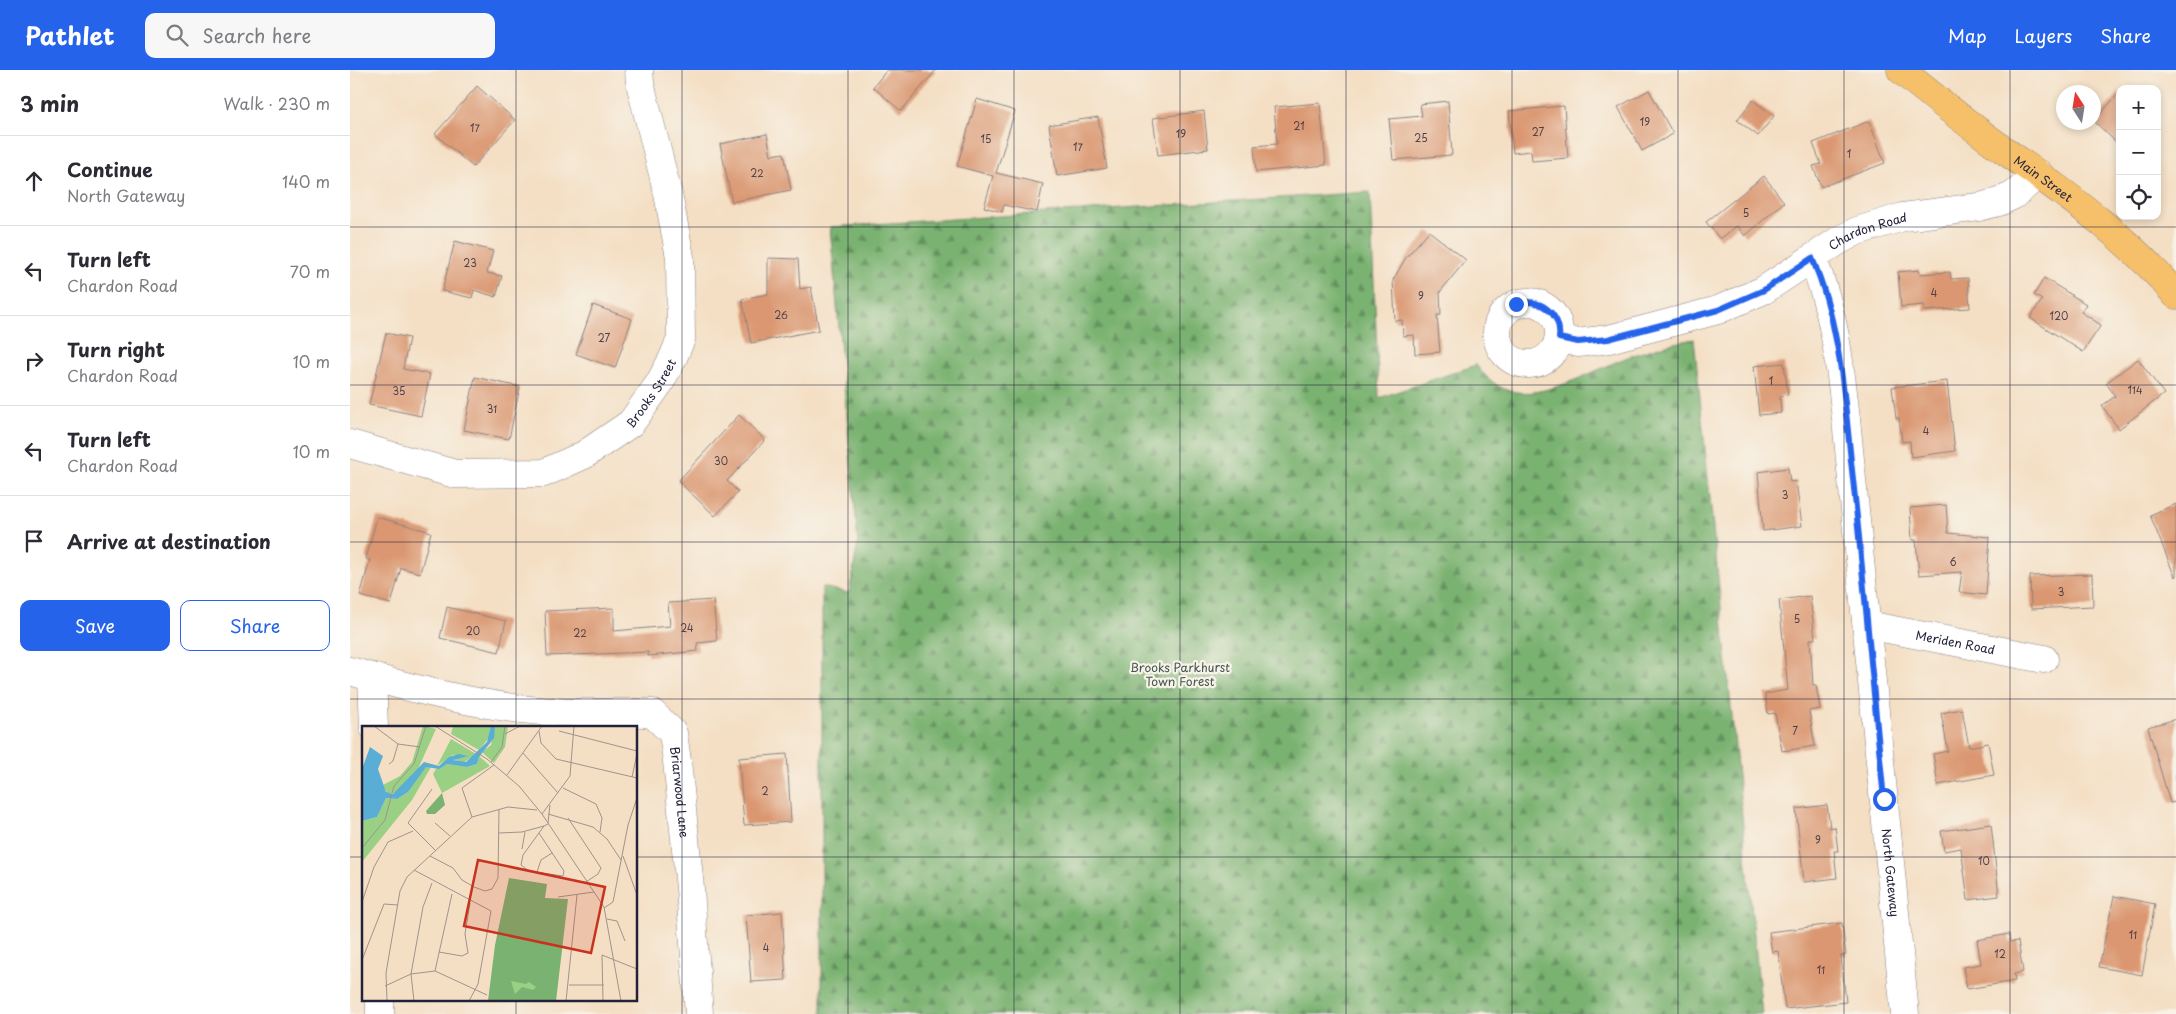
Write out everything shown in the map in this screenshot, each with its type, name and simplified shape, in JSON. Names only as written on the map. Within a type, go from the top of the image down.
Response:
[{"type":"main road","name":"Main Street","points":[[1901,70],[2119,236],[2145,260],[2176,295]]},
{"type":"street","name":"Brooks Street","points":[[350,444],[455,474],[544,473],[584,455],[631,423],[659,384],[681,339],[680,258],[668,194],[640,83],[639,70]]},
{"type":"street","name":"Chardon Road","points":[[1559,338],[1578,342],[1608,339],[1718,310],[1764,290],[1838,241],[1879,223],[1902,217],[1979,207],[1999,202],[2014,195],[2039,174]]},
{"type":"street","name":"North Gateway","points":[[1812,258],[1828,300],[1837,346],[1855,496],[1905,1014]]},
{"type":"street","name":"Meriden Road","points":[[1866,625],[2044,659]]},
{"type":"street","points":[[361,674],[374,726]]},
{"type":"street","name":"Briarwood Lane","points":[[361,674],[465,699],[510,707],[556,712],[652,713],[673,732],[690,888],[699,1014]]},
{"type":"green space","name":"Brooks Parkhurst Town Forest","points":[[1370,192],[1379,398],[1476,365],[1489,379],[1504,389],[1516,392],[1543,390],[1573,381],[1636,354],[1694,339],[1762,1014],[822,1014],[822,587],[849,593],[858,543],[830,227]]},
{"type":"building","points":[[887,70],[936,70],[901,111],[873,87]]},
{"type":"building","points":[[477,86],[515,120],[473,167],[435,134]]},
{"type":"building","points":[[1649,90],[1673,134],[1642,151],[1618,107]]},
{"type":"building","points":[[2116,96],[2116,142],[2101,128],[2101,113]]},
{"type":"building","points":[[977,99],[1015,111],[996,173],[1043,184],[1037,212],[1004,205],[1002,212],[984,207],[993,176],[957,166]]},
{"type":"building","points":[[1753,100],[1774,116],[1758,136],[1737,120]]},
{"type":"building","points":[[1448,101],[1452,155],[1393,160],[1389,119],[1422,116],[1420,104]]},
{"type":"building","points":[[1320,103],[1326,165],[1256,172],[1254,146],[1277,144],[1274,107]]},
{"type":"building","points":[[1564,106],[1568,158],[1532,161],[1531,151],[1513,153],[1509,111]]},
{"type":"building","points":[[1204,111],[1208,149],[1158,155],[1153,118]]},
{"type":"building","points":[[1098,117],[1107,168],[1057,176],[1049,125]]},
{"type":"building","points":[[1869,121],[1885,163],[1821,187],[1813,166],[1821,164],[1813,143]]},
{"type":"building","points":[[767,134],[771,155],[784,153],[791,190],[732,202],[720,144]]},
{"type":"building","points":[[1764,176],[1784,202],[1745,236],[1737,226],[1720,239],[1706,222]]},
{"type":"building","points":[[1429,231],[1466,260],[1440,292],[1441,315],[1437,315],[1440,352],[1415,354],[1414,335],[1403,336],[1402,320],[1395,321],[1393,280],[1405,259]]},
{"type":"building","points":[[455,241],[493,251],[487,273],[502,276],[496,297],[474,290],[472,298],[442,291]]},
{"type":"building","points":[[768,258],[798,259],[800,289],[811,287],[819,330],[751,343],[742,299],[768,294]]},
{"type":"building","points":[[1919,270],[1920,274],[1950,272],[1951,279],[1968,278],[1970,308],[1924,311],[1924,305],[1901,307],[1898,272]]},
{"type":"building","points":[[2044,278],[2086,304],[2081,312],[2101,325],[2083,352],[2030,318],[2042,300],[2034,295]]},
{"type":"building","points":[[593,305],[632,319],[615,368],[576,354]]},
{"type":"building","points":[[386,333],[409,338],[403,369],[430,374],[421,416],[369,405]]},
{"type":"building","points":[[2138,359],[2164,394],[2119,429],[2102,406],[2115,396],[2106,383]]},
{"type":"building","points":[[1784,363],[1788,395],[1780,396],[1781,413],[1759,415],[1754,366]]},
{"type":"building","points":[[475,377],[520,387],[509,439],[464,430]]},
{"type":"building","points":[[1947,381],[1955,451],[1911,457],[1910,441],[1902,442],[1899,418],[1896,418],[1892,387]]},
{"type":"building","points":[[739,415],[765,440],[727,481],[738,492],[715,516],[678,481]]},
{"type":"building","points":[[1788,468],[1790,482],[1796,481],[1802,526],[1763,531],[1758,472]]},
{"type":"building","points":[[2176,504],[2176,576],[2175,577],[2150,515]]},
{"type":"building","points":[[1946,505],[1948,533],[1990,537],[1986,595],[1959,592],[1962,572],[1919,575],[1916,540],[1912,540],[1910,508]]},
{"type":"building","points":[[377,517],[431,532],[420,573],[401,568],[391,604],[360,596],[370,560],[366,559]]},
{"type":"building","points":[[2092,574],[2093,606],[2031,609],[2030,576]]},
{"type":"building","points":[[1810,596],[1815,639],[1810,639],[1813,685],[1816,685],[1820,709],[1809,711],[1815,746],[1782,751],[1775,713],[1768,714],[1765,694],[1788,690],[1779,600]]},
{"type":"building","points":[[713,600],[717,641],[697,643],[698,651],[648,656],[648,652],[547,656],[545,611],[614,608],[614,631],[670,626],[668,603]]},
{"type":"building","points":[[447,607],[506,621],[499,652],[440,638]]},
{"type":"building","points":[[1962,709],[1969,747],[1988,743],[1994,775],[1938,785],[1933,754],[1948,751],[1941,713]]},
{"type":"building","points":[[2176,719],[2176,802],[2170,803],[2148,727]]},
{"type":"building","points":[[787,754],[791,822],[744,825],[739,758]]},
{"type":"building","points":[[1827,805],[1830,828],[1835,827],[1838,851],[1834,851],[1837,878],[1804,882],[1796,809]]},
{"type":"building","points":[[1991,824],[1999,896],[1968,900],[1961,848],[1944,851],[1941,831]]},
{"type":"building","points":[[2114,896],[2155,904],[2142,975],[2099,967]]},
{"type":"building","points":[[782,912],[786,980],[751,982],[746,915]]},
{"type":"building","points":[[1842,923],[1846,955],[1841,956],[1846,1002],[1785,1009],[1778,951],[1772,952],[1769,932]]},
{"type":"building","points":[[2009,934],[2010,942],[2018,941],[2023,972],[2014,974],[2015,981],[1967,989],[1963,967],[1981,964],[1977,940]]},
{"type":"route","points":[[1516,304],[1534,302],[1545,307],[1554,315],[1557,321],[1560,332],[1559,338],[1572,342],[1593,342],[1728,307],[1764,290],[1812,258],[1828,300],[1837,346],[1855,496],[1884,799]]}]
